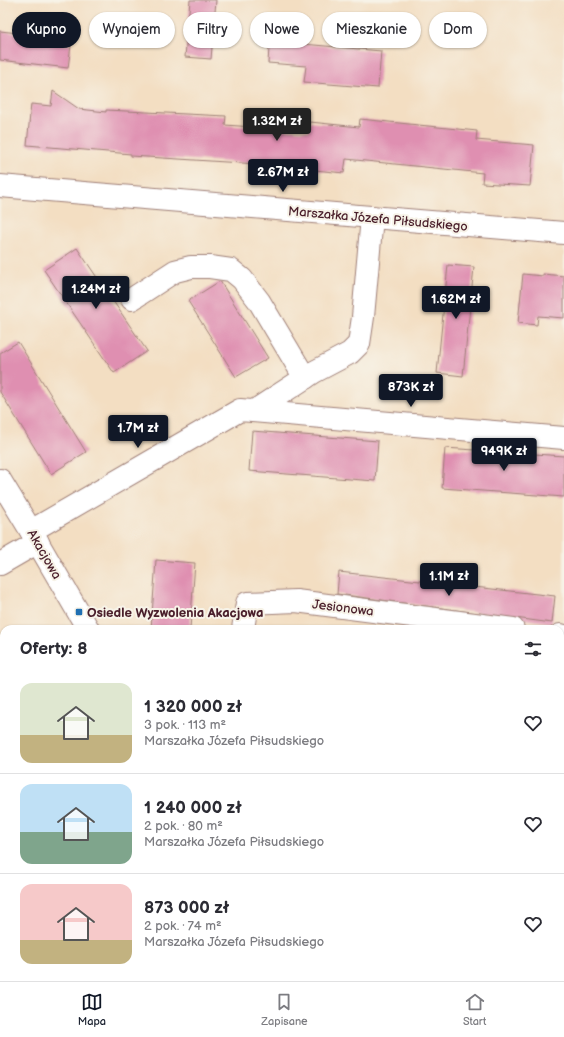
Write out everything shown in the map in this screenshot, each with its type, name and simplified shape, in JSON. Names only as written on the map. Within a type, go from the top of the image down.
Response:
[{"type":"street","name":"Marszałka Józefa Piłsudskiego","points":[[0,186],[564,233]]},
{"type":"street","points":[[254,411],[304,378],[350,353],[359,344],[372,217]]},
{"type":"street","points":[[132,299],[175,271],[191,267],[210,267],[231,270],[242,279],[259,302],[304,378]]},
{"type":"street","points":[[0,564],[35,536],[240,410],[564,438]]},
{"type":"street","name":"Akacjowa","points":[[0,480],[35,536],[86,625]]},
{"type":"street","name":"Jesionowa","points":[[244,625],[247,603],[296,601],[482,625]]},
{"type":"building","points":[[190,0],[216,0],[215,12],[189,12]]},
{"type":"building","points":[[0,31],[12,32],[12,48],[71,48],[68,68],[0,60]]},
{"type":"building","points":[[314,45],[322,46],[322,48],[348,48],[381,51],[378,88],[304,82],[306,66],[268,63],[269,48],[314,48]]},
{"type":"building","points":[[186,48],[212,48],[211,59],[185,57]]},
{"type":"building","points":[[53,91],[79,109],[106,112],[106,110],[226,116],[225,125],[309,131],[310,122],[359,127],[360,119],[477,131],[476,140],[534,145],[530,186],[482,183],[483,173],[346,159],[344,173],[305,169],[305,167],[131,156],[131,154],[27,145],[31,104],[51,106]]},
{"type":"building","points":[[77,248],[147,351],[114,373],[44,270]]},
{"type":"building","points":[[448,265],[474,267],[463,376],[437,373]]},
{"type":"building","points":[[523,274],[564,276],[564,318],[538,316],[537,325],[518,323]]},
{"type":"building","points":[[220,281],[268,358],[236,377],[188,301]]},
{"type":"building","points":[[18,342],[86,452],[51,474],[0,392],[0,353]]},
{"type":"building","points":[[252,431],[378,441],[375,481],[249,471]]},
{"type":"building","points":[[445,448],[564,456],[564,497],[442,488]]},
{"type":"building","points":[[156,560],[195,563],[190,625],[151,625]]},
{"type":"building","points":[[339,572],[555,596],[552,623],[337,594]]},
{"type":"place","name":"Osiedle Wyzwolenia Akacjowa","points":[[79,612]]}]
